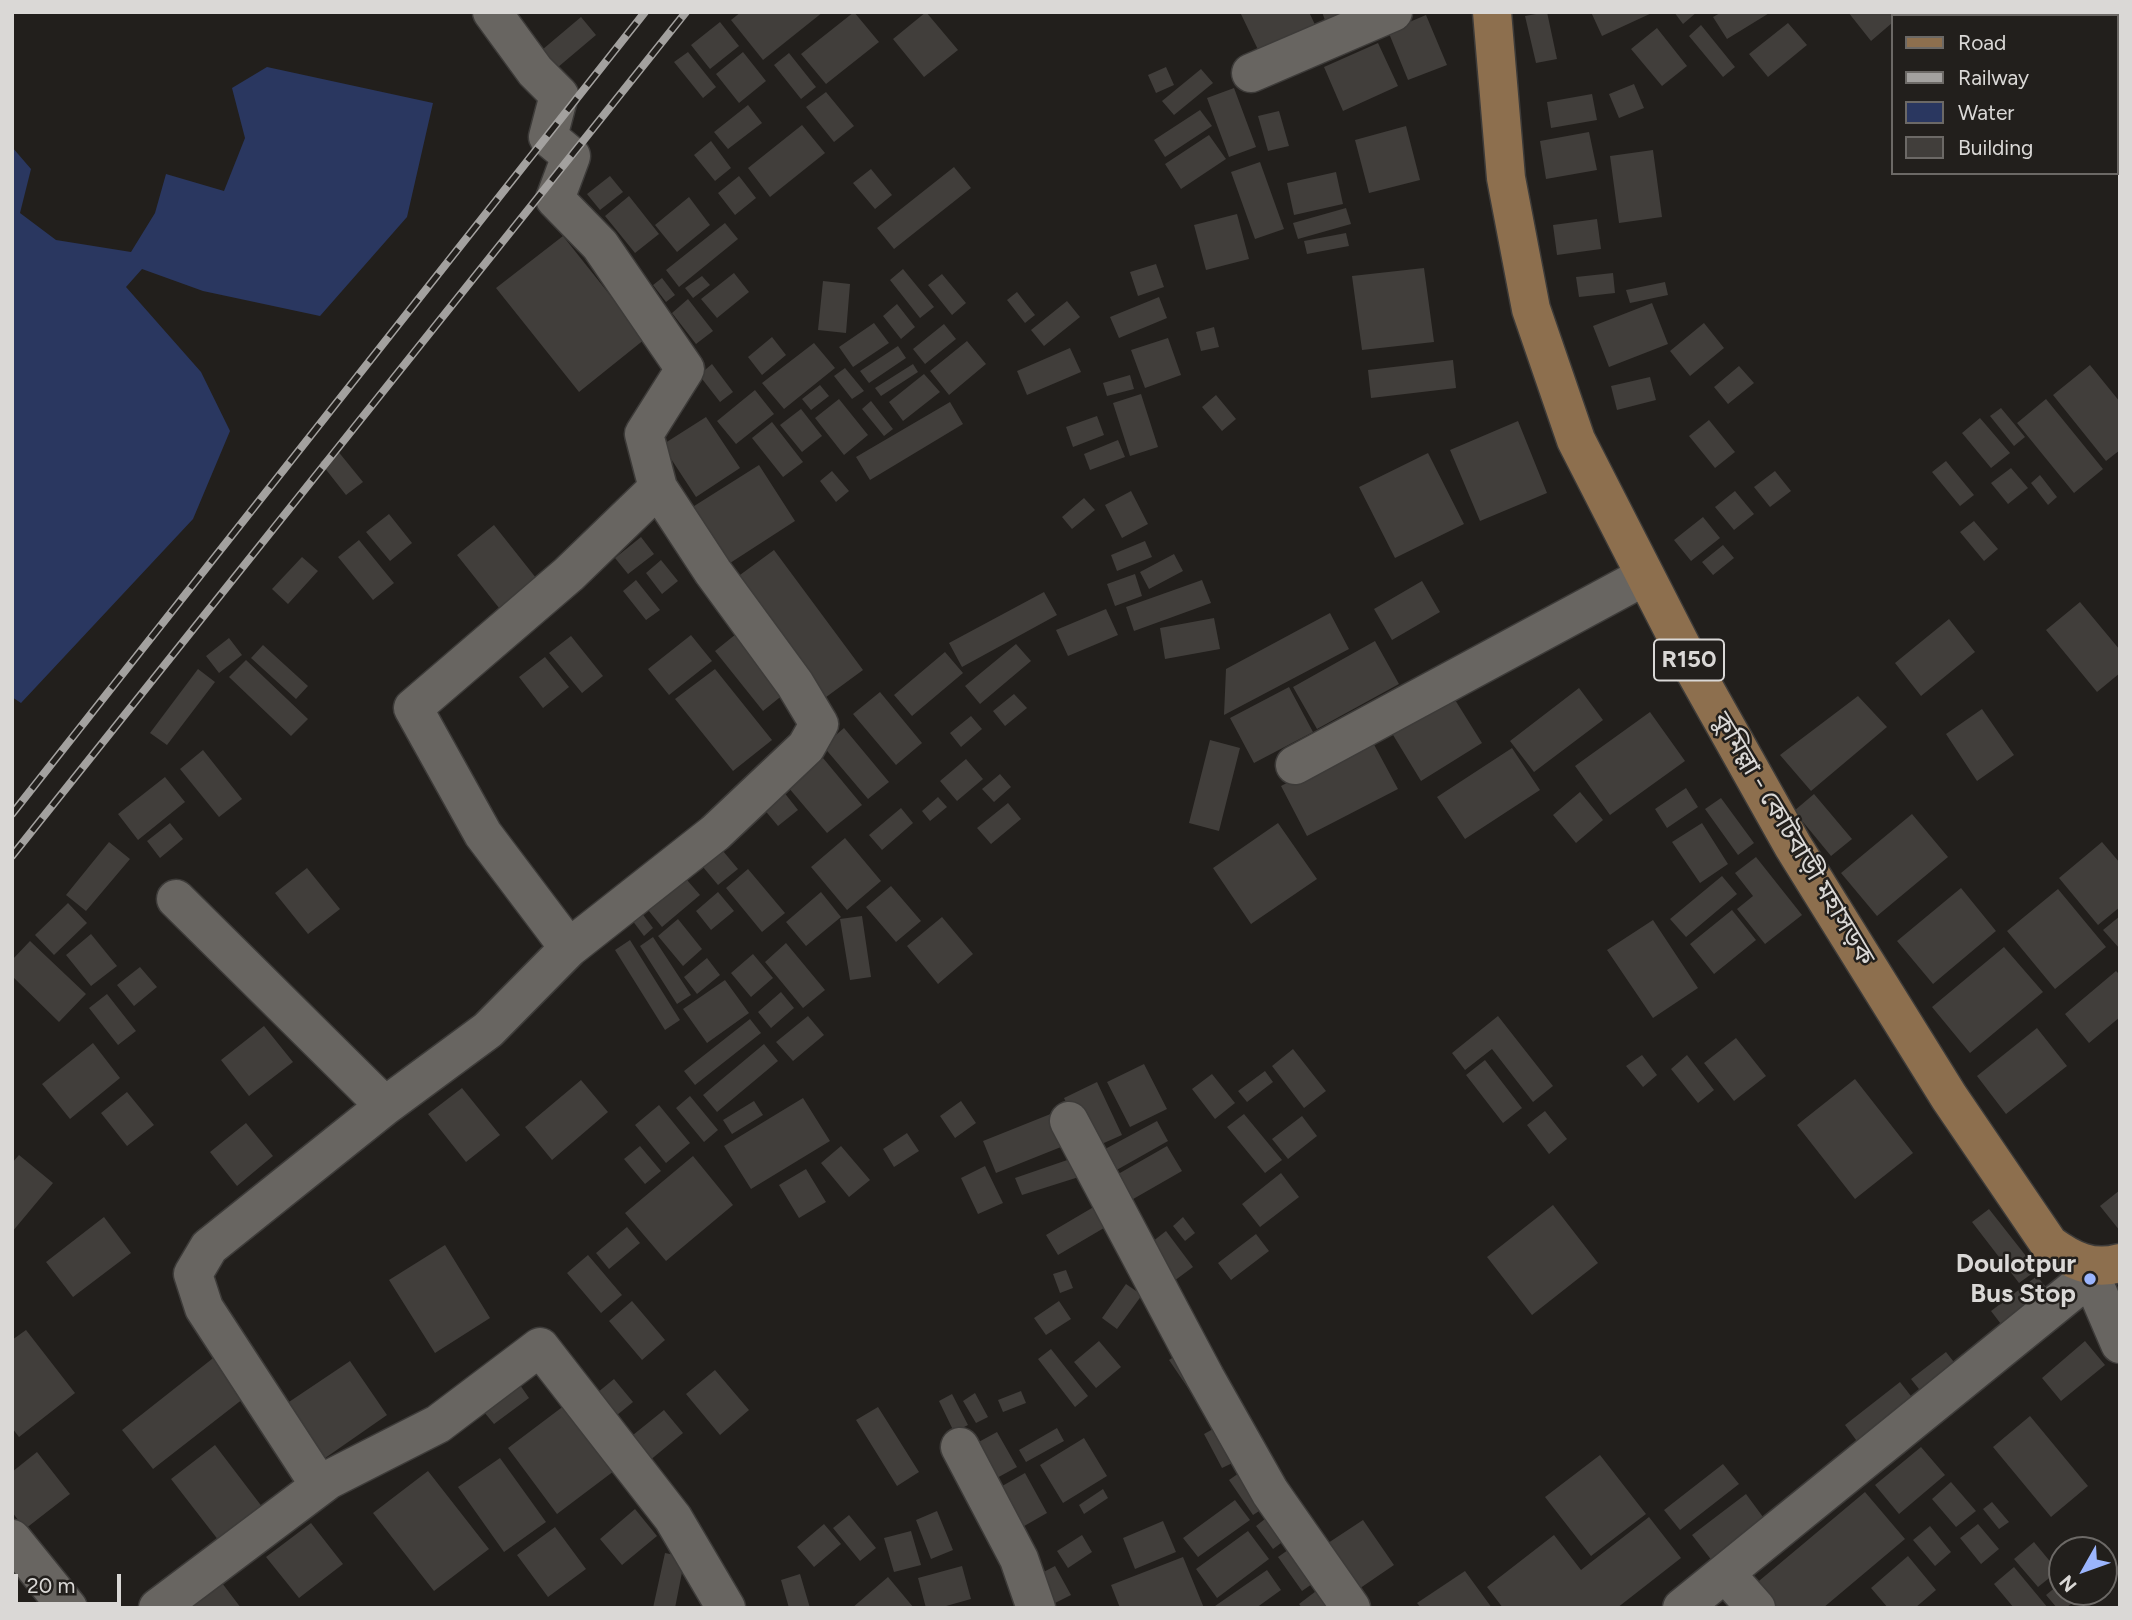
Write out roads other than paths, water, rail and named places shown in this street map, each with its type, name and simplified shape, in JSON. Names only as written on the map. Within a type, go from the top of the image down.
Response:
[{"type":"main road","name":"কুমিল্লা - কোটবাড়ী মহাসড়ক","points":[[1493,12],[1506,178],[1531,309],[1576,440],[1688,659],[1793,846],[1949,1097],[2049,1244],[2070,1259],[2103,1264]]},
{"type":"street","points":[[320,1486],[204,1308],[193,1275],[209,1247],[385,1106],[488,1030],[569,948],[715,832],[806,747],[819,724],[795,684],[713,572],[658,488],[644,434],[685,369],[600,245],[555,199],[571,156],[548,136],[559,94],[535,71],[492,12]]},
{"type":"street","points":[[1251,73],[1393,12]]},
{"type":"street","points":[[569,948],[483,834],[413,708],[569,574],[658,488]]},
{"type":"street","points":[[1296,765],[1645,576]]},
{"type":"street","points":[[176,899],[385,1106]]},
{"type":"street","points":[[1069,1121],[1205,1377],[1270,1492],[1351,1608]]},
{"type":"street","points":[[1682,1608],[2103,1264],[2120,1344]]},
{"type":"street","points":[[158,1608],[320,1486],[438,1424],[540,1346],[673,1518],[726,1608]]},
{"type":"street","points":[[960,1447],[1019,1559],[1036,1608]]},
{"type":"street","points":[[12,1539],[68,1608]]},
{"type":"street","points":[[1725,1573],[1756,1608]]},
{"type":"water","points":[[267,67],[433,103],[407,217],[320,316],[203,291],[142,269],[126,287],[201,372],[230,431],[193,519],[21,703],[12,697],[12,147],[31,169],[20,213],[56,240],[131,252],[155,213],[166,174],[224,191],[245,138],[232,88]]},
{"type":"railway","points":[[12,814],[645,12]]},
{"type":"railway","points":[[12,856],[686,12]]},
{"type":"place","name":"Doulotpur Bus Stop","points":[[2090,1279]]}]
